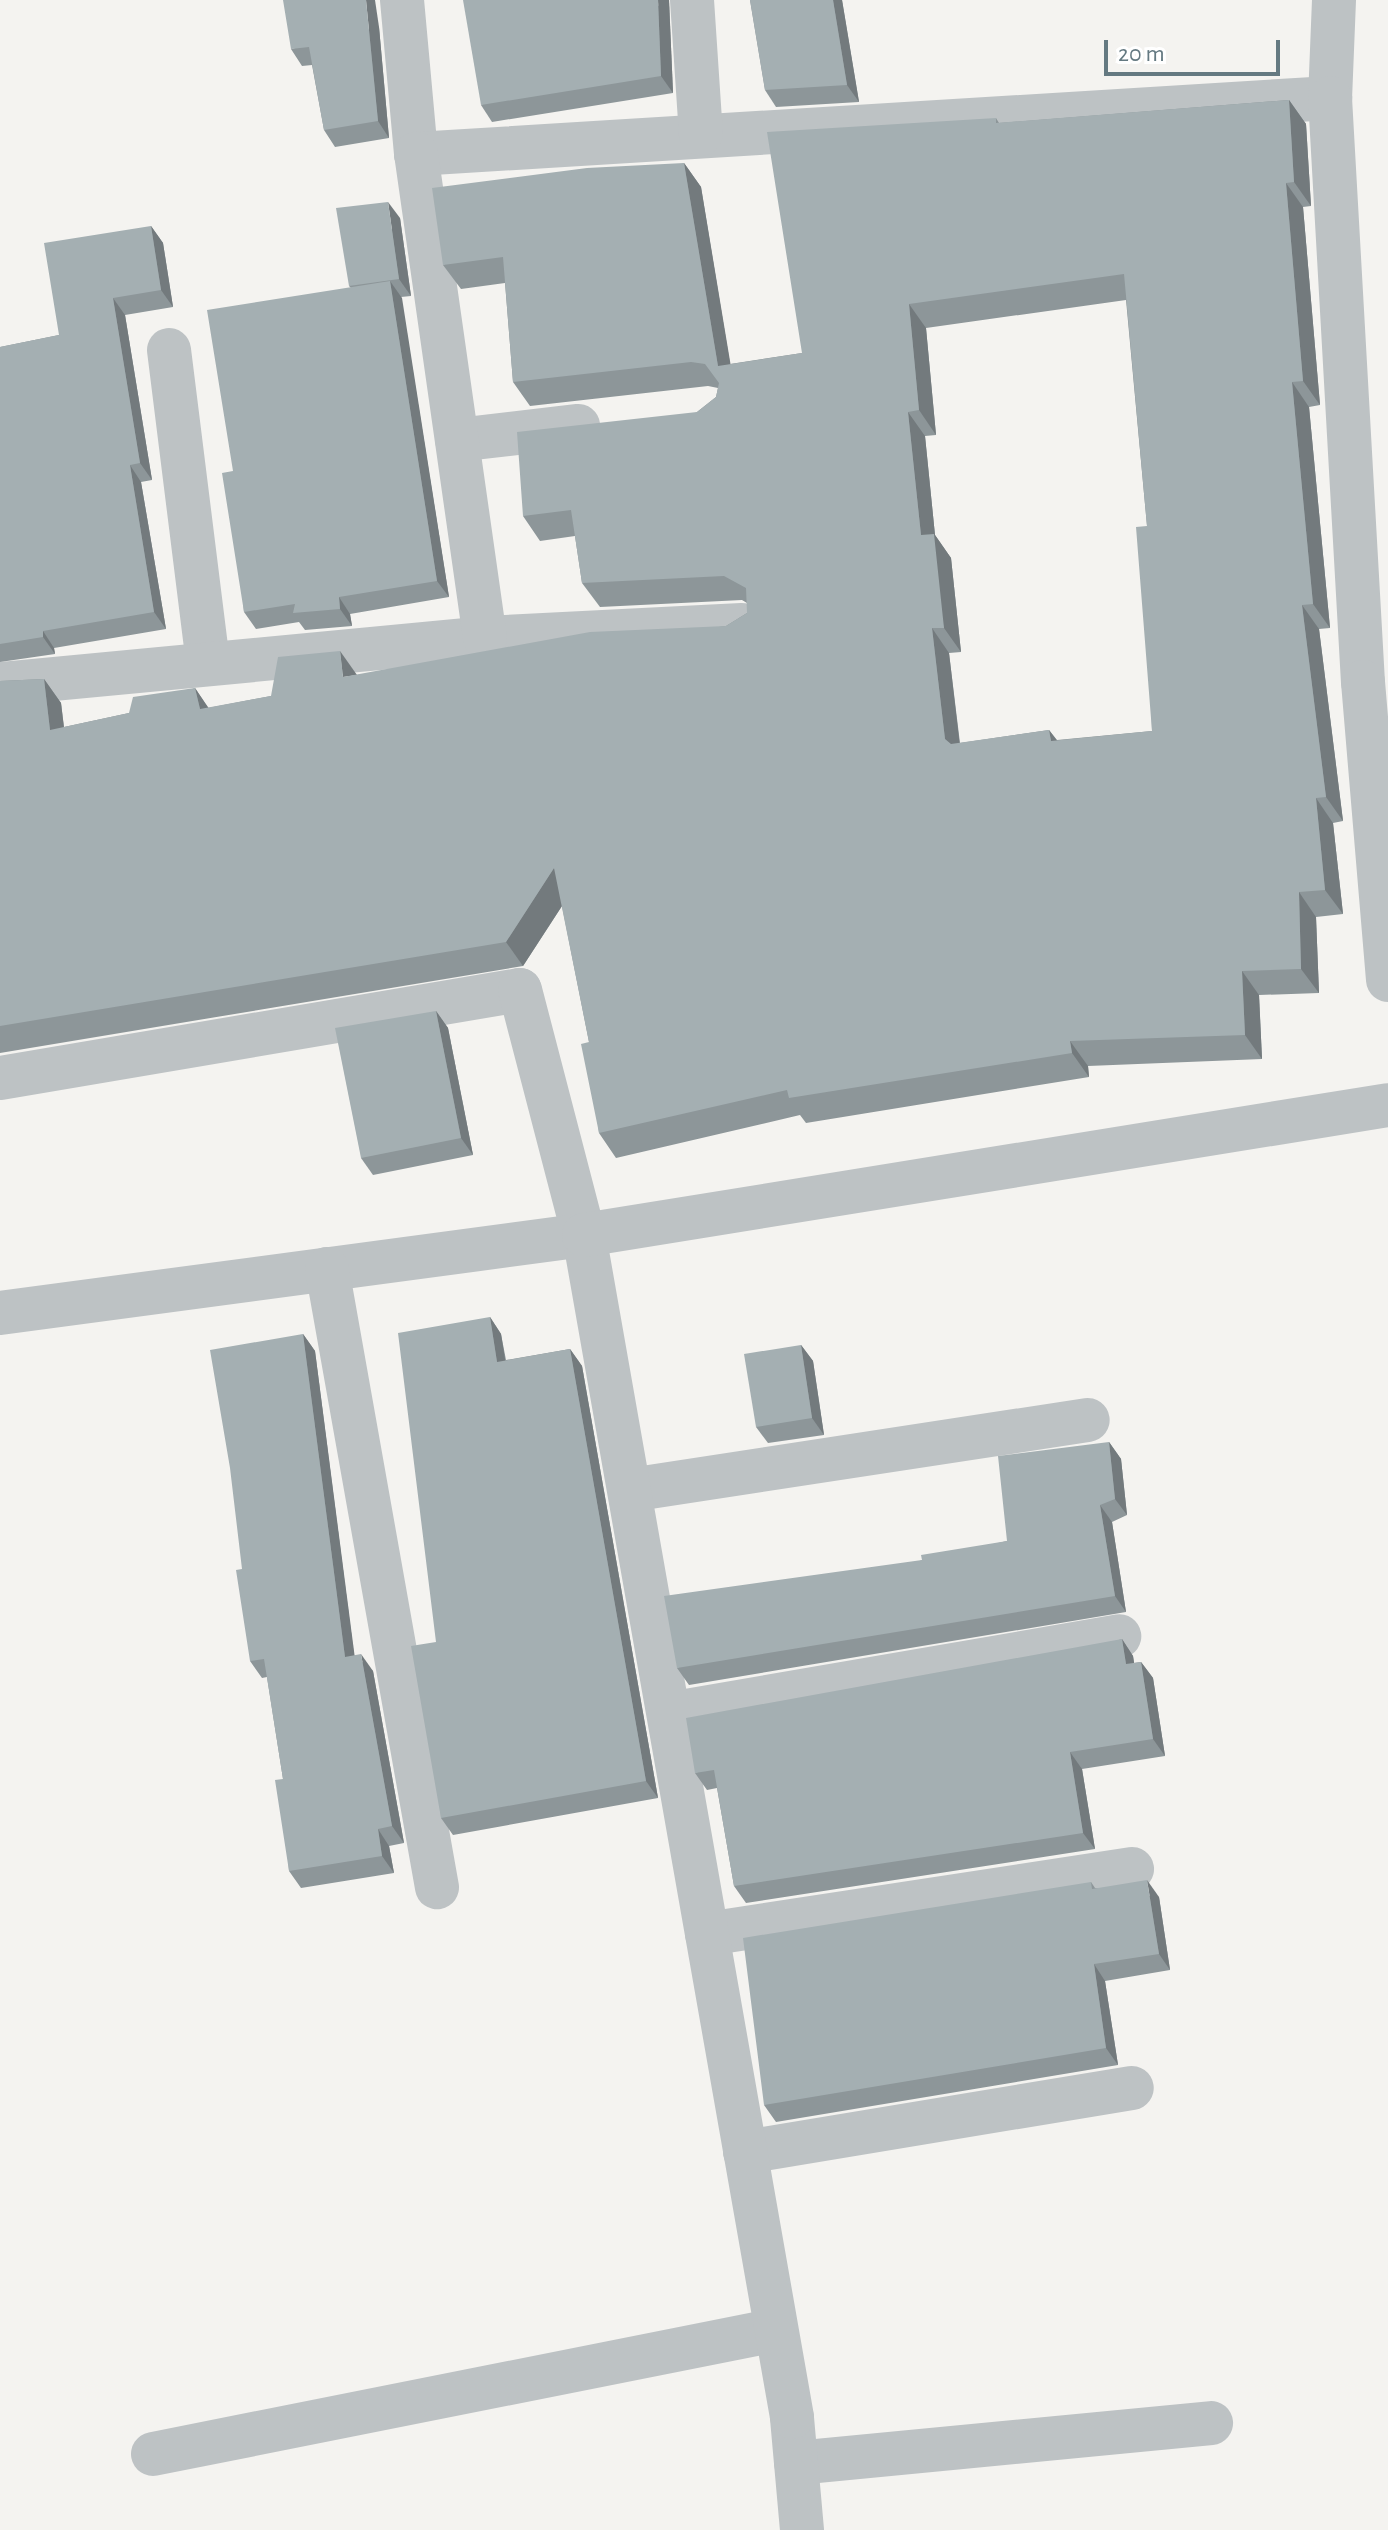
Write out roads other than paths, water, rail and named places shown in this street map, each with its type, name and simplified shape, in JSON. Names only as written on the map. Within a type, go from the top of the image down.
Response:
[{"type":"street","points":[[402,0],[416,154],[485,638]]},
{"type":"street","points":[[692,0],[701,134]]},
{"type":"street","points":[[1334,0],[1330,98],[1363,682],[1388,980]]},
{"type":"street","points":[[416,154],[701,134],[1330,98]]},
{"type":"street","points":[[169,350],[208,664]]},
{"type":"street","points":[[457,440],[621,421]]},
{"type":"street","points":[[0,684],[485,638],[742,625]]},
{"type":"street","points":[[0,1078],[520,990],[584,1235],[776,2330],[796,2463],[802,2530]]},
{"type":"street","points":[[0,1313],[584,1235],[1388,1105]]},
{"type":"street","points":[[327,1269],[437,1887]]},
{"type":"street","points":[[630,1490],[1088,1420]]},
{"type":"street","points":[[669,1714],[1119,1636]]},
{"type":"street","points":[[707,1934],[1132,1869]]},
{"type":"street","points":[[745,2152],[1132,2088]]},
{"type":"street","points":[[153,2454],[776,2330]]},
{"type":"street","points":[[796,2463],[1211,2423]]}]
